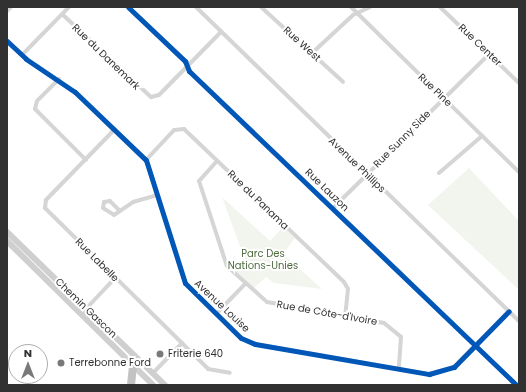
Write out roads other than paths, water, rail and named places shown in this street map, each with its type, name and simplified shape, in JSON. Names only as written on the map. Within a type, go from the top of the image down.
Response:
[{"type":"highway","points":[[131,385],[133,365]]},
{"type":"main road","name":"Chemin Gascon","points":[[7,232],[85,311],[153,385]]},
{"type":"main road","name":"Chemin Gascon","points":[[7,241],[165,385]]},
{"type":"street","points":[[7,11],[11,7]]},
{"type":"street","points":[[22,55],[69,7]]},
{"type":"street","name":"Rue Lauzon","points":[[128,7],[333,208],[517,385]]},
{"type":"street","name":"Avenue Phillips","points":[[196,7],[366,174],[519,321]]},
{"type":"street","name":"Rue West","points":[[261,7],[343,82]]},
{"type":"street","name":"Rue Pine","points":[[351,7],[519,172]]},
{"type":"street","points":[[311,54],[358,14],[370,7]]},
{"type":"street","name":"Rue Center","points":[[440,7],[519,83]]},
{"type":"street","name":"Rue du Danemark","points":[[62,14],[151,97],[158,95],[221,32]]},
{"type":"street","name":"Avenue Louise","points":[[7,41],[22,55],[59,78],[146,160],[183,279],[241,338],[255,344],[429,374],[443,372],[454,368],[509,311]]},
{"type":"street","name":"Rue Sunny Side","points":[[333,208],[489,54]]},
{"type":"street","points":[[59,78],[37,101],[35,109],[86,160]]},
{"type":"street","name":"Rue du Panama","points":[[146,160],[179,128],[217,161],[344,282],[348,289],[345,317]]},
{"type":"street","name":"Rue Labelle","points":[[114,130],[46,200],[45,208],[213,372],[230,373]]},
{"type":"street","points":[[439,173],[482,136]]},
{"type":"street","name":"Rue de Côte-d'Ivoire","points":[[217,161],[200,177],[200,187],[222,259],[245,284],[267,302],[384,323],[393,330],[402,342],[399,369]]},
{"type":"street","points":[[119,210],[157,195]]},
{"type":"street","points":[[85,311],[115,278]]},
{"type":"street","points":[[216,314],[245,284]]},
{"type":"street","points":[[153,373],[182,343]]},
{"type":"place","name":"Friterie 640","points":[[160,354]]},
{"type":"place","name":"Terrebonne Ford","points":[[61,363]]},
{"type":"park label","name":"Parc Des Nations-Unies","points":[[263,258]]}]
